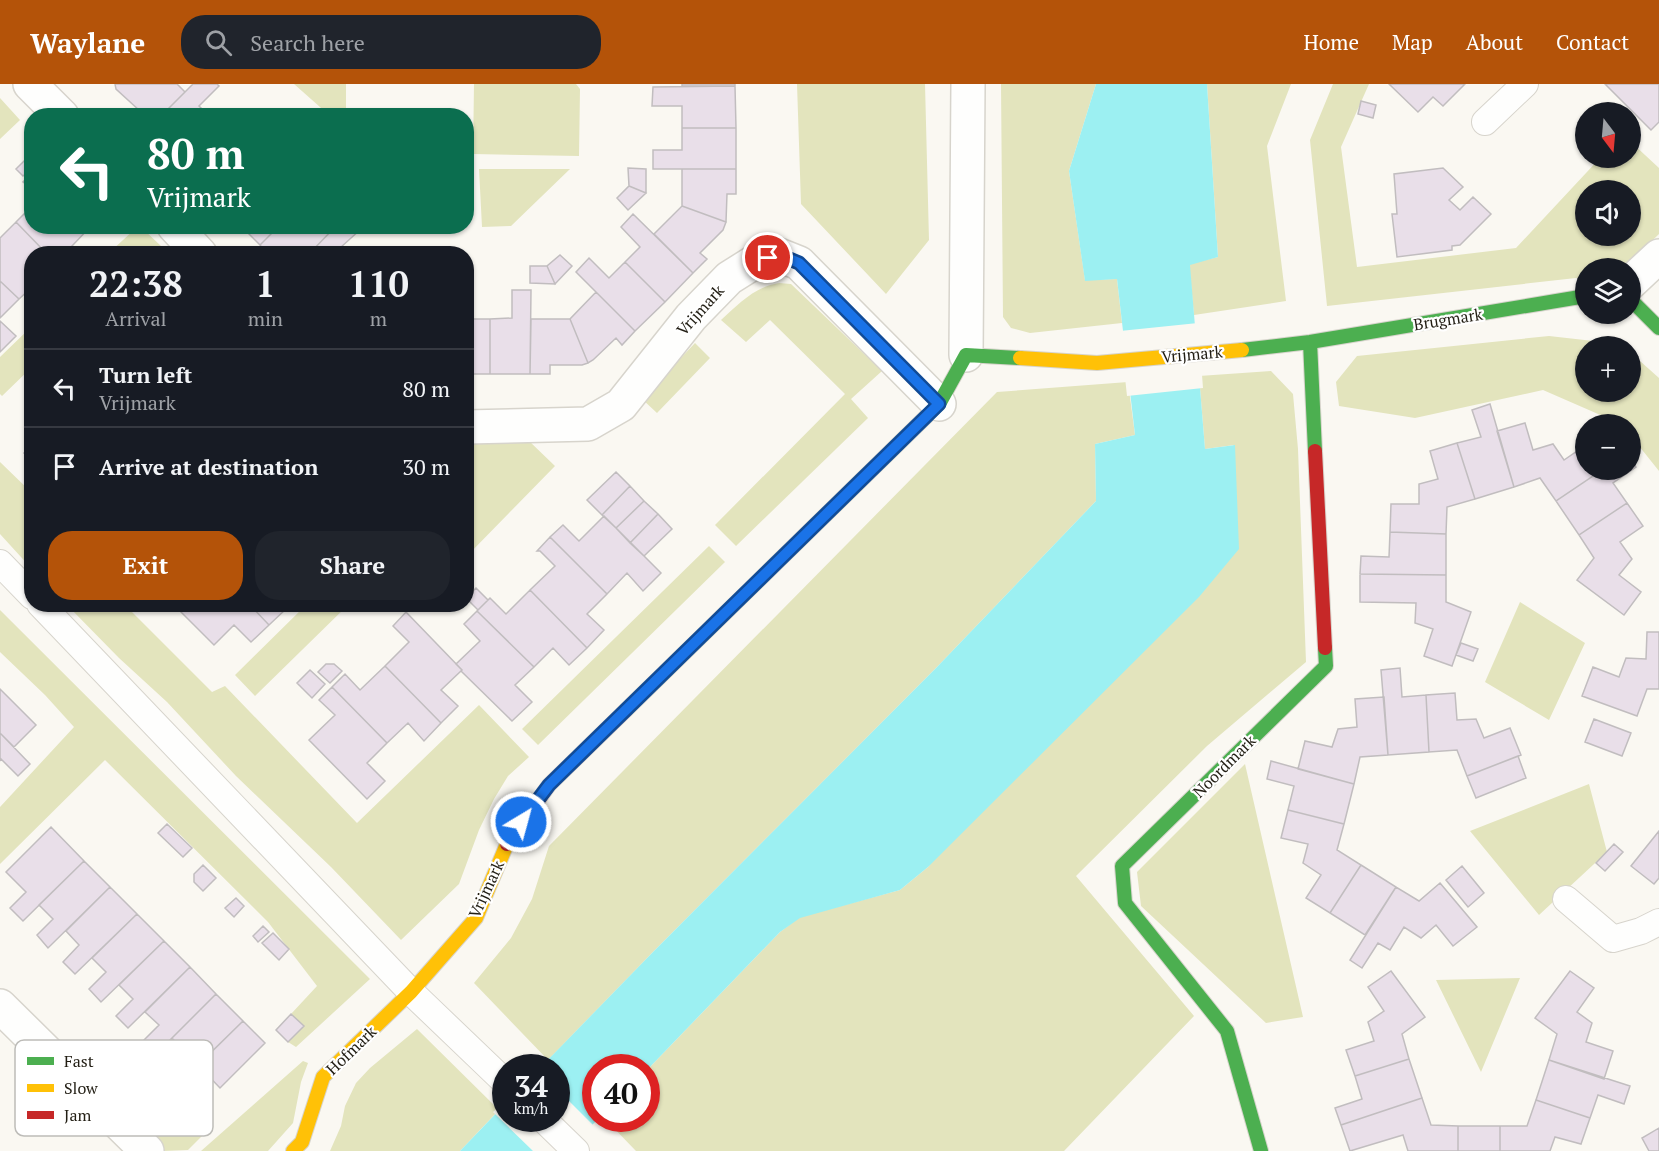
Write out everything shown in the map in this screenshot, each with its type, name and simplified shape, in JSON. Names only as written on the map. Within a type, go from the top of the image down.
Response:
[{"type":"street","name":"Vrijmark","points":[[411,992],[476,918],[508,841],[549,785],[939,404],[966,355],[968,84]]},
{"type":"street","points":[[182,234],[193,246]]},
{"type":"street","name":"Vrijmark","points":[[474,427],[588,424],[621,405],[691,317],[729,278],[756,261],[780,255],[799,263],[939,404]]},
{"type":"street","points":[[1641,273],[1659,256]]},
{"type":"street","name":"Brugmark","points":[[1310,342],[1575,299]]},
{"type":"street","points":[[1641,310],[1659,328]]},
{"type":"street","name":"Vrijmark","points":[[966,355],[1097,363],[1310,342]]},
{"type":"street","name":"Noordmark","points":[[1261,1151],[1227,1031],[1125,903],[1122,866],[1326,666],[1310,342]]},
{"type":"street","name":"Hofmark","points":[[293,1151],[302,1142],[323,1077],[411,992]]},
{"type":"street","points":[[0,1006],[34,1040]]},
{"type":"street","points":[[132,1136],[147,1151]]},
{"type":"lane","points":[[1485,122],[1525,84]]},
{"type":"lane","points":[[0,563],[24,588]]},
{"type":"lane","points":[[48,612],[411,992],[492,1070]]},
{"type":"lane","points":[[1566,899],[1613,939],[1641,931],[1659,922]]},
{"type":"lane","points":[[556,1132],[576,1151]]},
{"type":"green space","points":[[294,84],[346,84],[346,108],[321,108]]},
{"type":"green space","points":[[474,84],[576,84],[580,89],[579,156],[474,154]]},
{"type":"green space","points":[[797,84],[925,84],[929,240],[886,294],[801,204]]},
{"type":"green space","points":[[1001,84],[1096,84],[1069,171],[1085,280],[1117,279],[1122,323],[1030,333],[1011,328],[1003,317]]},
{"type":"green space","points":[[1207,84],[1291,84],[1267,146],[1286,301],[1194,315],[1189,264],[1218,257]]},
{"type":"green space","points":[[1333,84],[1369,84],[1341,147],[1357,267],[1516,248],[1575,185],[1575,246],[1641,246],[1641,180],[1579,180],[1591,168],[1641,168],[1641,151],[1659,168],[1659,234],[1634,258],[1575,258],[1575,278],[1327,306],[1310,140]]},
{"type":"green space","points":[[0,98],[20,120],[0,139]]},
{"type":"green space","points":[[479,169],[570,169],[511,226],[482,227]]},
{"type":"green space","points":[[129,234],[148,234],[161,246],[117,246]]},
{"type":"green space","points":[[779,283],[791,284],[882,371],[851,399],[868,418],[736,546],[715,525],[845,394],[770,320],[746,342],[721,320],[754,292]]},
{"type":"green space","points":[[24,334],[24,375],[2,396],[0,394],[0,357]]},
{"type":"green space","points":[[1549,336],[1575,339],[1575,402],[1641,402],[1641,362],[1659,378],[1659,471],[1641,448],[1641,414],[1598,414],[1543,390],[1415,418],[1339,406],[1336,382],[1357,356]]},
{"type":"green space","points":[[695,343],[710,358],[657,413],[642,399]]},
{"type":"green space","points":[[1271,371],[1293,394],[1298,449],[1306,662],[1207,746],[1076,876],[1194,1016],[1064,1151],[636,1151],[618,1132],[660,1132],[660,1057],[780,932],[800,917],[900,890],[928,867],[1234,445],[1205,449],[1199,376]]},
{"type":"green space","points":[[1128,382],[1135,435],[1095,444],[1096,501],[937,667],[554,1054],[542,1054],[474,983],[511,938],[532,899],[549,846],[997,392]]},
{"type":"green space","points":[[474,439],[528,440],[555,466],[474,549]]},
{"type":"green space","points":[[0,462],[24,485],[24,560],[0,534]]},
{"type":"green space","points":[[709,546],[725,562],[538,745],[522,729]]},
{"type":"green space","points":[[1520,602],[1585,643],[1549,720],[1485,682]]},
{"type":"green space","points":[[0,610],[370,979],[296,1047],[288,1042],[303,1026],[291,1014],[317,986],[268,922],[105,760],[0,864],[0,807],[74,727],[45,695],[0,652]]},
{"type":"green space","points":[[74,612],[132,612],[212,692],[225,686],[357,823],[479,705],[529,757],[508,776],[494,799],[479,830],[459,884],[401,940],[331,867],[236,776],[167,702]]},
{"type":"green space","points":[[299,612],[341,612],[255,696],[235,675]]},
{"type":"green space","points":[[1245,764],[1303,1017],[1266,1023],[1141,906],[1137,872]]},
{"type":"green space","points":[[1589,784],[1607,852],[1539,915],[1470,831]]},
{"type":"green space","points":[[1520,978],[1481,1072],[1436,980]]},
{"type":"green space","points":[[417,1029],[492,1103],[492,1117],[460,1151],[330,1151],[341,1126],[345,1106],[356,1083],[370,1068]]},
{"type":"green space","points":[[303,1061],[308,1063],[301,1082],[293,1123],[268,1151],[201,1151]]},
{"type":"green space","points":[[150,1136],[202,1136],[188,1150],[163,1151]]},
{"type":"water","points":[[1096,84],[1207,84],[1218,257],[1190,265],[1205,449],[1235,445],[1239,549],[1199,597],[928,867],[900,890],[800,918],[780,932],[660,1057],[660,1054],[582,1054],[582,1132],[585,1132],[567,1151],[460,1151],[492,1118],[492,1132],[570,1132],[570,1054],[554,1054],[937,667],[1096,501],[1095,444],[1135,435],[1117,279],[1085,281],[1069,171]]},
{"type":"pier","points":[[1198,323],[1203,388],[1127,396],[1120,331]]},
{"type":"pier","points":[[570,1102],[582,1114],[582,1132],[590,1132],[572,1151],[533,1151],[514,1132],[570,1132]]},
{"type":"building","points":[[115,84],[177,84],[185,92],[169,108],[137,108],[116,89]]},
{"type":"building","points":[[193,84],[217,84],[219,86],[199,106],[201,108],[169,108]]},
{"type":"building","points":[[682,84],[735,84],[735,86],[682,86]]},
{"type":"building","points":[[1389,84],[1465,84],[1443,106],[1433,97],[1418,112]]},
{"type":"building","points":[[1605,84],[1659,84],[1659,122],[1651,130],[1641,120],[1641,102],[1623,102]]},
{"type":"building","points":[[735,86],[736,128],[682,128],[682,106],[652,106],[653,87]]},
{"type":"building","points":[[1361,101],[1376,105],[1373,118],[1358,114]]},
{"type":"building","points":[[682,128],[736,128],[736,169],[653,169],[653,150],[682,150]]},
{"type":"building","points":[[24,161],[24,175],[16,169]]},
{"type":"building","points":[[628,168],[646,169],[646,193],[629,186]]},
{"type":"building","points":[[1443,168],[1463,187],[1449,200],[1460,210],[1473,197],[1491,214],[1460,245],[1452,246],[1452,250],[1397,257],[1392,214],[1397,214],[1394,174]]},
{"type":"building","points":[[682,169],[736,169],[736,194],[727,194],[726,222],[682,206]]},
{"type":"building","points":[[629,186],[646,193],[628,210],[617,198]]},
{"type":"building","points":[[682,206],[726,222],[723,230],[700,253],[707,259],[693,273],[654,234]]},
{"type":"building","points":[[24,214],[24,230],[16,222]]},
{"type":"building","points":[[633,214],[693,273],[665,302],[625,262],[640,247],[621,227]]},
{"type":"building","points":[[16,222],[24,230],[24,234],[28,234],[39,246],[24,246],[24,294],[19,299],[0,281],[0,238]]},
{"type":"building","points":[[28,234],[83,234],[72,246],[39,246]]},
{"type":"building","points":[[249,234],[271,234],[260,245]]},
{"type":"building","points":[[271,234],[328,234],[317,246],[260,245]]},
{"type":"building","points":[[328,234],[355,234],[342,246],[317,246]]},
{"type":"building","points":[[560,255],[572,266],[555,284],[547,266]]},
{"type":"building","points":[[589,258],[609,278],[625,262],[665,302],[635,331],[576,272]]},
{"type":"building","points":[[530,266],[547,266],[555,284],[530,283]]},
{"type":"building","points":[[0,281],[19,299],[0,318]]},
{"type":"building","points":[[512,290],[531,290],[530,374],[490,374],[490,319],[512,318]]},
{"type":"building","points":[[596,292],[635,331],[622,345],[616,338],[588,363],[570,319]]},
{"type":"building","points":[[474,319],[490,319],[490,374],[474,374]]},
{"type":"building","points":[[531,319],[570,319],[588,363],[550,365],[550,374],[530,374]]},
{"type":"building","points":[[0,321],[16,336],[0,352]]},
{"type":"building","points":[[1490,404],[1514,487],[1475,499],[1457,443],[1481,437],[1472,410]]},
{"type":"building","points":[[1525,423],[1533,450],[1553,444],[1564,460],[1575,452],[1575,480],[1587,480],[1556,501],[1540,478],[1514,487],[1497,431]]},
{"type":"building","points":[[1457,443],[1475,499],[1447,507],[1446,534],[1390,532],[1391,504],[1419,504],[1419,484],[1438,479],[1430,451]]},
{"type":"building","points":[[616,472],[630,486],[602,515],[587,500]]},
{"type":"building","points":[[1587,480],[1617,480],[1613,483],[1627,503],[1579,535],[1556,501]]},
{"type":"building","points":[[630,486],[644,501],[616,528],[602,515]]},
{"type":"building","points":[[644,501],[658,514],[630,543],[616,528]]},
{"type":"building","points":[[1627,503],[1643,526],[1620,542],[1632,559],[1619,575],[1641,592],[1624,615],[1577,580],[1594,558],[1579,535]]},
{"type":"building","points":[[658,514],[672,529],[644,556],[630,543]]},
{"type":"building","points":[[604,516],[661,573],[643,591],[627,573],[607,594],[550,537],[563,525],[579,541]]},
{"type":"building","points":[[1390,532],[1446,534],[1446,575],[1360,574],[1361,556],[1389,557]]},
{"type":"building","points":[[550,537],[607,594],[587,614],[604,630],[587,648],[530,590],[555,566],[540,551],[537,551]]},
{"type":"building","points":[[1360,574],[1446,575],[1446,602],[1471,612],[1452,666],[1424,656],[1433,629],[1415,623],[1416,603],[1360,602]]},
{"type":"building","points":[[476,588],[488,600],[478,610],[474,606]]},
{"type":"building","points":[[530,590],[587,648],[569,665],[553,648],[534,667],[477,611],[490,598],[506,614]]},
{"type":"building","points":[[477,611],[534,667],[515,685],[532,702],[512,721],[456,664],[480,641],[464,624]]},
{"type":"building","points":[[181,612],[257,612],[269,625],[251,642],[234,625],[214,645]]},
{"type":"building","points":[[257,612],[283,612],[269,625]]},
{"type":"building","points":[[406,612],[462,670],[441,690],[458,706],[441,723],[385,666],[409,642],[393,626]]},
{"type":"building","points":[[1647,632],[1659,632],[1659,689],[1647,689],[1637,716],[1582,696],[1593,667],[1619,677],[1626,658],[1646,659]]},
{"type":"building","points":[[1461,643],[1478,649],[1473,661],[1456,655]]},
{"type":"building","points":[[326,664],[334,664],[342,671],[330,683],[318,672]]},
{"type":"building","points":[[385,666],[441,723],[424,741],[408,723],[387,743],[332,687],[345,674],[360,690]]},
{"type":"building","points":[[1400,668],[1402,697],[1426,695],[1429,752],[1388,755],[1381,670]]},
{"type":"building","points":[[310,670],[325,684],[312,698],[297,683]]},
{"type":"building","points":[[332,687],[387,743],[367,763],[385,781],[367,799],[309,740],[335,715],[319,700]]},
{"type":"building","points":[[0,689],[36,725],[14,747],[0,733]]},
{"type":"building","points":[[1455,693],[1457,720],[1476,719],[1484,738],[1510,728],[1521,755],[1467,776],[1457,750],[1429,752],[1426,695]]},
{"type":"building","points":[[1384,697],[1388,755],[1360,757],[1354,784],[1298,769],[1305,741],[1332,747],[1338,729],[1357,727],[1355,699]]},
{"type":"building","points":[[1594,719],[1631,733],[1622,756],[1585,742]]},
{"type":"building","points":[[0,733],[30,764],[18,776],[1,759],[0,761]]},
{"type":"building","points":[[1518,756],[1526,778],[1476,798],[1467,776]]},
{"type":"building","points":[[1271,761],[1354,784],[1344,824],[1288,810],[1294,786],[1267,779]]},
{"type":"building","points":[[1288,810],[1344,824],[1337,850],[1361,865],[1330,913],[1306,898],[1321,875],[1303,863],[1308,844],[1281,838]]},
{"type":"building","points":[[167,824],[192,848],[183,857],[158,833]]},
{"type":"building","points":[[51,827],[84,861],[23,921],[10,908],[26,892],[6,872]]},
{"type":"building","points":[[1659,831],[1659,878],[1654,884],[1631,866]]},
{"type":"building","points":[[1614,844],[1623,852],[1605,871],[1596,863]]},
{"type":"building","points":[[84,861],[110,887],[48,948],[37,935],[53,919],[39,905]]},
{"type":"building","points":[[203,865],[216,878],[203,891],[194,882],[194,874]]},
{"type":"building","points":[[1361,865],[1396,887],[1365,935],[1330,913]]},
{"type":"building","points":[[1462,866],[1484,893],[1468,907],[1446,880]]},
{"type":"building","points":[[1440,883],[1477,927],[1453,946],[1436,925],[1421,938],[1404,927],[1390,950],[1378,943],[1362,968],[1350,960],[1396,887],[1419,901]]},
{"type":"building","points":[[110,887],[137,914],[75,974],[63,962],[79,945],[66,931]]},
{"type":"building","points":[[236,898],[244,906],[234,917],[225,908]]},
{"type":"building","points":[[137,914],[164,941],[101,1002],[89,989],[106,972],[92,958]]},
{"type":"building","points":[[263,926],[269,932],[258,942],[253,936]]},
{"type":"building","points":[[273,933],[289,949],[279,960],[262,943]]},
{"type":"building","points":[[164,941],[190,967],[128,1028],[116,1016],[133,999],[119,985]]},
{"type":"building","points":[[190,967],[216,994],[170,1040],[144,1040],[159,1025],[145,1012]]},
{"type":"building","points":[[1391,971],[1425,1017],[1402,1034],[1409,1059],[1355,1076],[1346,1050],[1374,1041],[1368,1022],[1384,1011],[1368,987]]},
{"type":"building","points":[[1570,971],[1594,988],[1577,1012],[1592,1023],[1586,1042],[1613,1051],[1604,1079],[1549,1060],[1557,1034],[1535,1018]]},
{"type":"building","points":[[216,994],[243,1021],[213,1051],[213,1040],[174,1040],[172,1038]]},
{"type":"building","points":[[291,1014],[304,1026],[288,1042],[276,1030]]},
{"type":"building","points":[[243,1021],[265,1043],[220,1088],[213,1081],[213,1050]]},
{"type":"building","points":[[1409,1059],[1422,1098],[1341,1125],[1335,1108],[1362,1099],[1355,1076]]},
{"type":"building","points":[[1549,1060],[1630,1086],[1624,1104],[1598,1095],[1590,1118],[1536,1100]]},
{"type":"building","points":[[1422,1098],[1431,1125],[1458,1126],[1458,1151],[1408,1151],[1403,1135],[1350,1151],[1341,1125]]},
{"type":"building","points":[[1536,1100],[1590,1118],[1581,1144],[1555,1137],[1550,1151],[1500,1151],[1500,1126],[1527,1126]]},
{"type":"building","points":[[1458,1126],[1500,1126],[1500,1151],[1458,1151]]},
{"type":"building","points":[[1659,1128],[1659,1151],[1649,1151],[1642,1138]]},
{"type":"traffic: fast","points":[[1242,350],[1310,342],[1575,298]]},
{"type":"traffic: fast","points":[[1641,310],[1659,328]]},
{"type":"traffic: fast","points":[[1310,342],[1315,451]]},
{"type":"traffic: fast","points":[[626,710],[939,404],[966,355],[1020,358]]},
{"type":"traffic: fast","points":[[1261,1151],[1227,1031],[1125,903],[1122,866],[1326,666],[1325,648]]},
{"type":"traffic: slow","points":[[1020,358],[1097,363],[1242,350]]},
{"type":"traffic: slow","points":[[293,1151],[302,1142],[323,1077],[411,992],[476,918],[507,844]]},
{"type":"traffic: jam","points":[[1315,451],[1325,648]]},
{"type":"traffic: jam","points":[[507,844],[549,785],[626,710]]},
{"type":"route","points":[[521,822],[549,785],[939,404],[799,263],[780,255],[768,258]]}]
